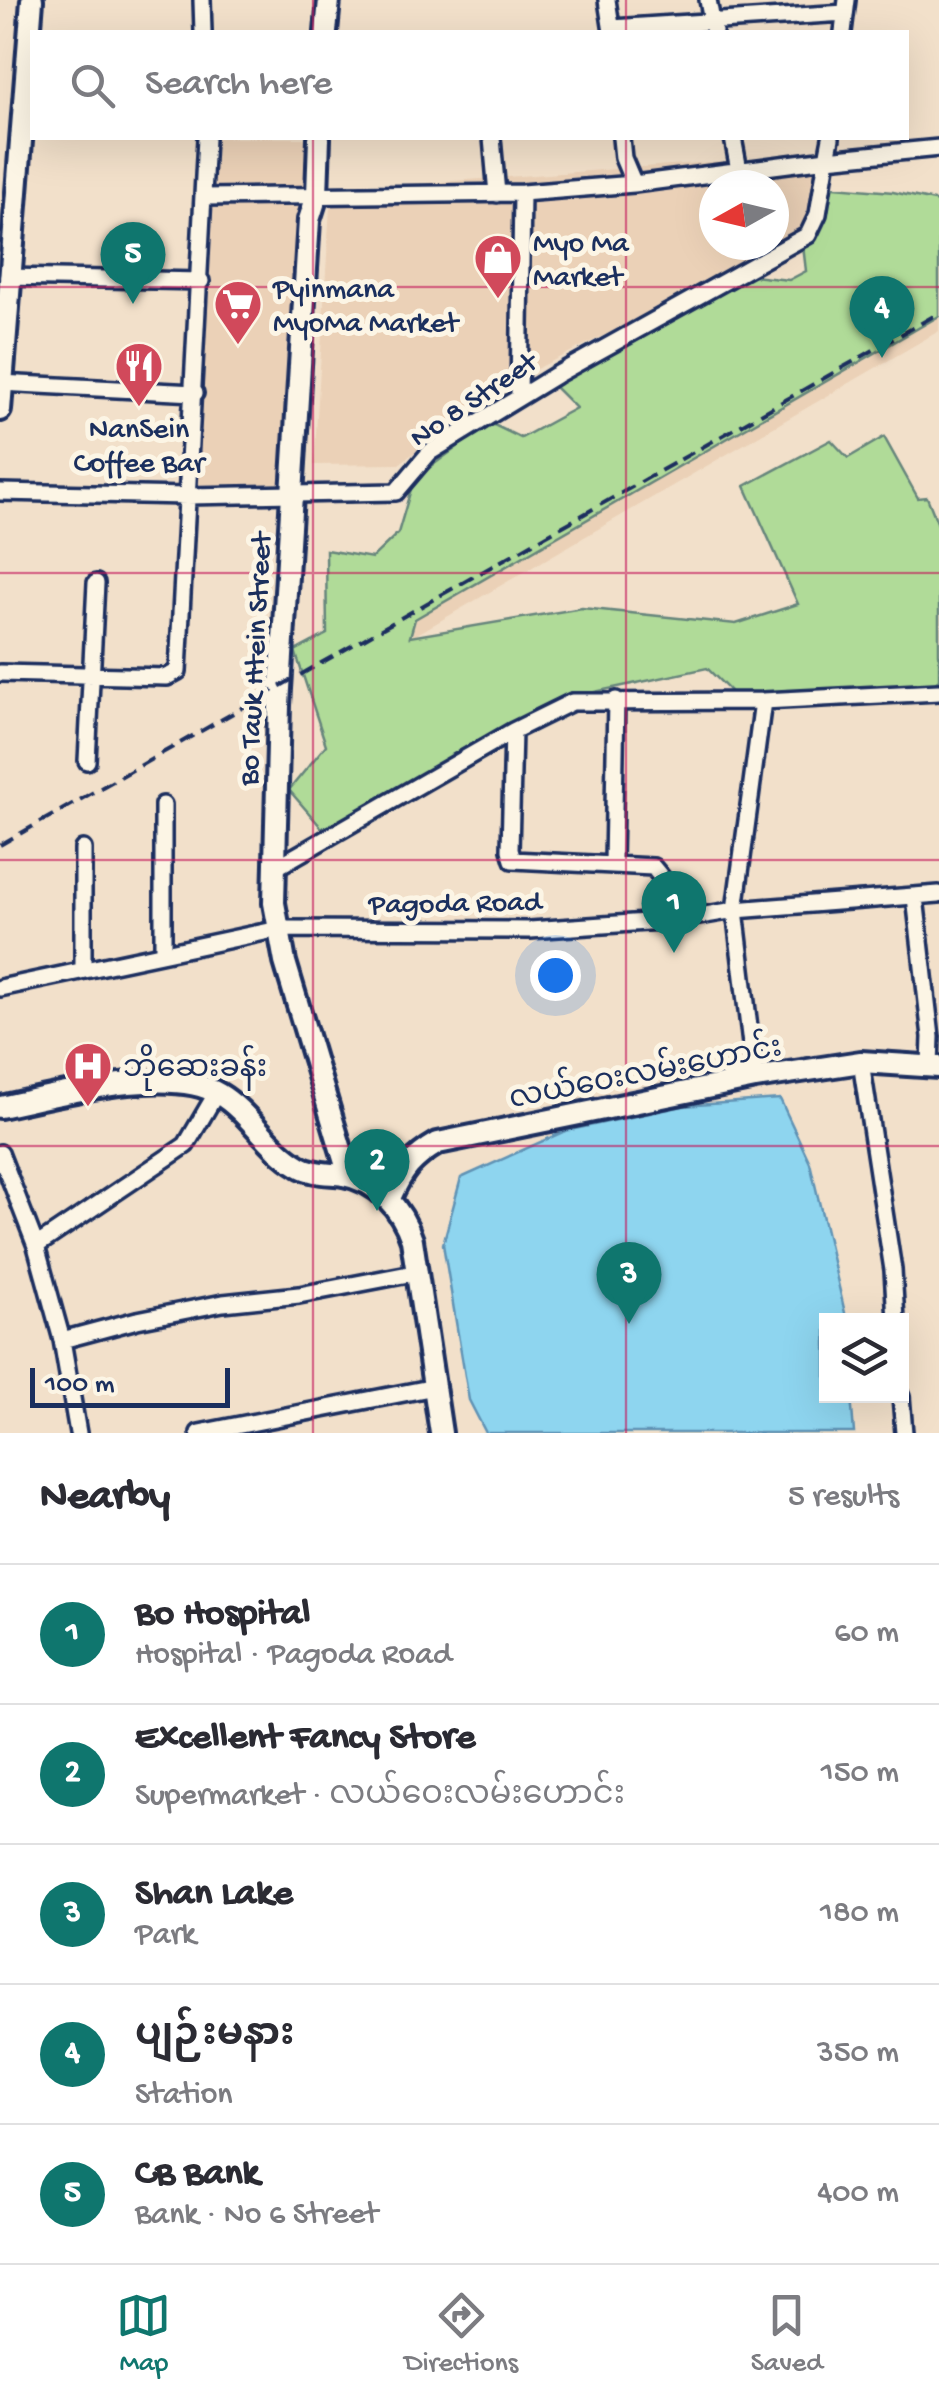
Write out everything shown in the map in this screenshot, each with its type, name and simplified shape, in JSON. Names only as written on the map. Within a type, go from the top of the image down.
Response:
[{"type":"street","points":[[31,30],[32,0]]},
{"type":"street","points":[[202,0],[204,30]]},
{"type":"street","points":[[326,30],[329,0]]},
{"type":"street","points":[[607,0],[612,30],[712,26],[846,6]]},
{"type":"street","points":[[708,0],[712,26]]},
{"type":"street","points":[[0,410],[4,277],[29,101],[30,67]]},
{"type":"street","points":[[0,673],[171,674],[196,393],[206,140]]},
{"type":"street","name":"Bo Tauk Htein Street","points":[[318,140],[318,195],[310,220],[291,494],[279,705],[274,903],[278,929],[349,1176]]},
{"type":"street","points":[[492,140],[497,194]]},
{"type":"street","points":[[621,140],[623,158],[634,184]]},
{"type":"street","points":[[733,140],[739,170],[939,148]]},
{"type":"street","name":"No 8 Street","points":[[0,492],[187,496],[396,492],[430,452],[520,396],[796,244],[814,227],[831,140]]},
{"type":"street","points":[[204,198],[522,194],[699,175]]},
{"type":"street","points":[[520,396],[522,194]]},
{"type":"street","points":[[4,277],[201,281]]},
{"type":"street","points":[[0,383],[196,393]]},
{"type":"street","points":[[87,761],[96,582]]},
{"type":"street","points":[[274,868],[513,731],[572,702],[763,701],[939,692]]},
{"type":"street","points":[[613,864],[616,700]]},
{"type":"street","points":[[755,1078],[736,910],[763,701]]},
{"type":"street","points":[[513,731],[513,860],[654,867],[662,878],[676,920]]},
{"type":"street","points":[[163,806],[164,952]]},
{"type":"street","points":[[83,848],[83,970]]},
{"type":"street","name":"Pagoda Road","points":[[0,988],[278,929],[530,930],[939,894]]},
{"type":"street","points":[[915,897],[934,1066]]},
{"type":"street","points":[[861,1062],[893,1270],[896,1313]]},
{"type":"street","name":"လယ်ဝေးလမ်းဟောင်း","points":[[390,1198],[402,1171],[415,1156],[438,1144],[755,1078],[861,1062],[934,1066]]},
{"type":"street","points":[[0,1106],[123,1083],[195,1084],[217,1092],[299,1166],[349,1176],[390,1198],[405,1219],[419,1272],[441,1433]]},
{"type":"street","points":[[36,1246],[186,1145],[217,1092]]},
{"type":"street","points":[[0,1153],[36,1246],[62,1340],[78,1433]]},
{"type":"street","points":[[62,1340],[223,1302],[299,1295],[419,1272]]},
{"type":"street","points":[[199,1433],[435,1387]]},
{"type":"street","points":[[902,1403],[904,1433]]},
{"type":"shaded area","points":[[206,140],[317,140],[286,483],[191,485]]},
{"type":"shaded area","name":"Myo Ma Market","points":[[820,154],[802,237],[789,243],[789,170],[699,170],[699,260],[756,260],[506,384],[399,464],[314,465],[331,190]]},
{"type":"shaded area","points":[[939,244],[939,331],[414,636],[406,621]]},
{"type":"green space","points":[[823,186],[893,192],[939,202],[939,316],[415,619],[410,637],[582,608],[736,624],[798,604],[745,486],[831,440],[848,458],[884,437],[918,498],[927,497],[939,527],[939,680],[734,695],[707,668],[557,700],[331,828],[321,827],[289,790],[326,745],[295,651],[327,634],[326,550],[372,558],[398,533],[414,479],[490,423],[521,438],[576,408],[551,383],[753,276],[789,280],[806,271],[802,237]]},
{"type":"water","points":[[780,1099],[810,1163],[845,1313],[819,1313],[819,1403],[852,1403],[854,1433],[486,1433],[469,1400],[443,1244],[461,1178],[565,1131],[683,1106]]},
{"type":"railway","points":[[0,845],[939,313]]},
{"type":"place","name":"Myo Ma Market","points":[[498,300]]},
{"type":"place","name":"CB Bank","points":[[133,304]]},
{"type":"place","name":"Pyinmana MyoMa Market","points":[[238,346]]},
{"type":"place","name":"ပျဉ်းမနား","points":[[882,358]]},
{"type":"place","name":"NanSein Coffee Bar","points":[[139,408]]},
{"type":"place","name":"Bo Hospital","points":[[674,953]]},
{"type":"place","name":"ဘိုဆေးခန်း","points":[[88,1108]]},
{"type":"place","name":"Excellent Fancy Store","points":[[377,1211]]},
{"type":"place","name":"Shan Lake","points":[[629,1324]]}]
